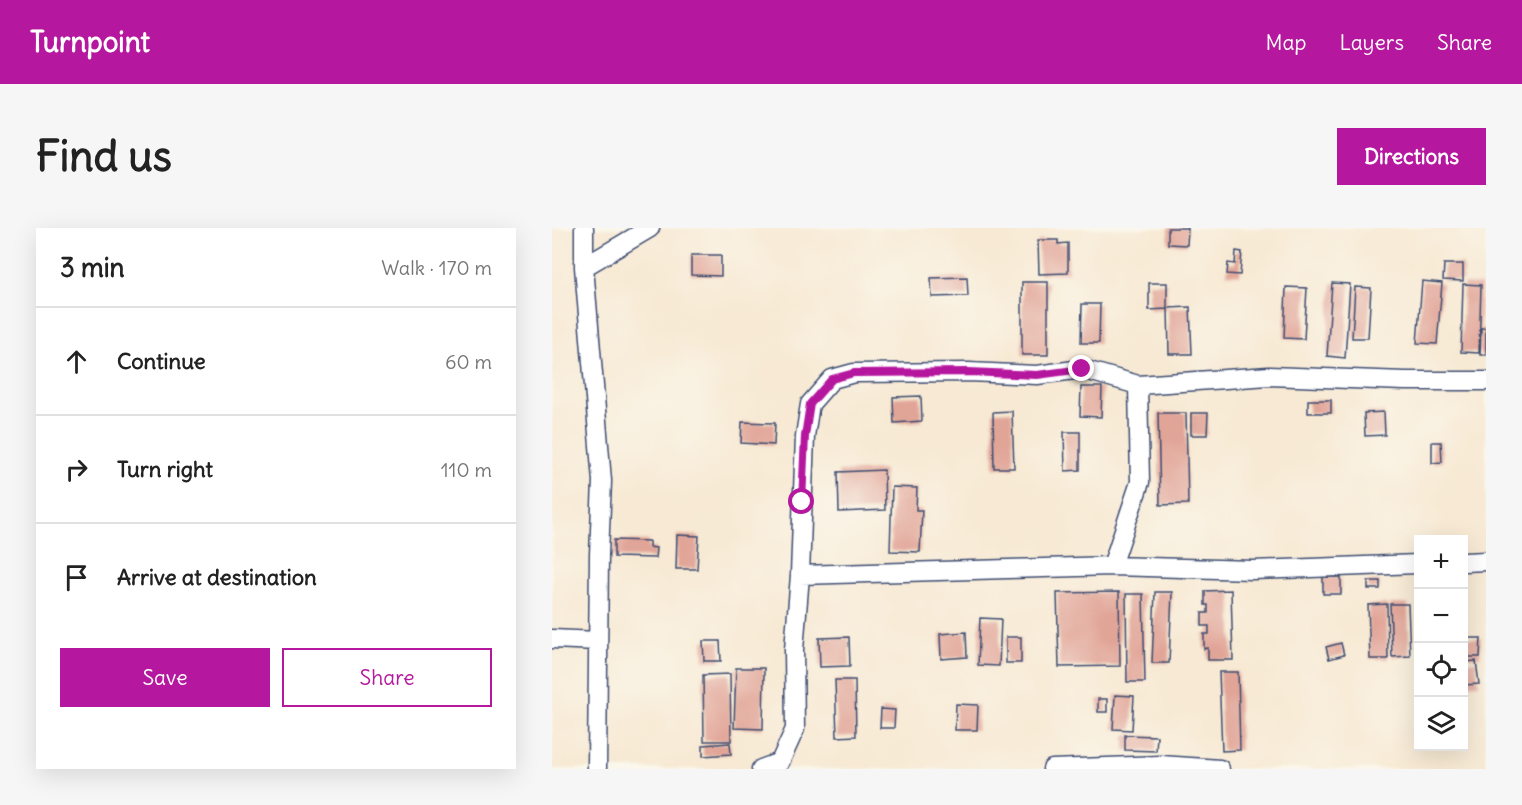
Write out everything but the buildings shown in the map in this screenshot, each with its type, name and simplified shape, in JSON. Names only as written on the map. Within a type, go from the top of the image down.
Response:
[{"type":"street","points":[[584,228],[584,267],[602,480],[597,769]]},
{"type":"street","points":[[584,267],[650,228]]},
{"type":"street","points":[[762,769],[787,765],[795,729],[794,650],[800,575],[805,436],[810,404],[832,379],[854,373],[969,372],[1037,375],[1082,369],[1138,385],[1269,375],[1405,381],[1486,381]]},
{"type":"street","points":[[1112,566],[1140,482],[1138,385]]},
{"type":"street","points":[[1468,562],[1486,561]]},
{"type":"street","points":[[800,575],[1112,566],[1253,570],[1414,564]]},
{"type":"street","points":[[552,639],[598,641]]},
{"type":"street","points":[[1052,769],[1161,765],[1220,769]]},
{"type":"route","points":[[802,502],[805,436],[810,404],[832,379],[854,373],[969,372],[1037,375],[1082,369]]}]
